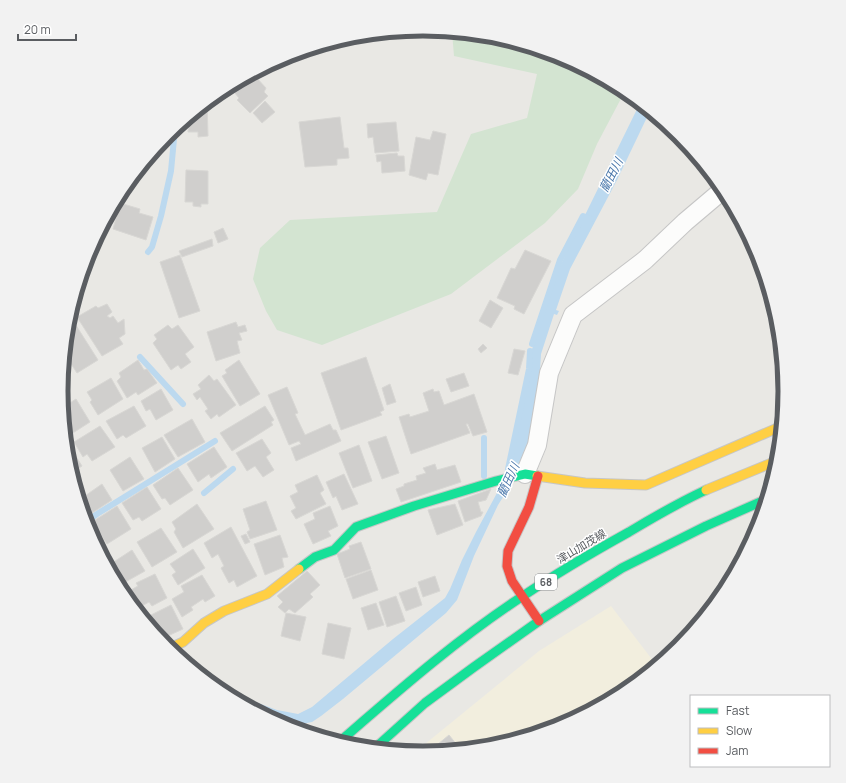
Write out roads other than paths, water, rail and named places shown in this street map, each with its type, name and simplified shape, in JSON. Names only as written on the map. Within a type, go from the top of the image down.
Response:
[{"type":"main road","points":[[175,645],[183,642],[204,623],[224,611],[267,594],[315,557],[334,550],[356,527],[414,506],[496,481],[531,475],[585,483],[646,485],[776,428]]},
{"type":"main road","name":"津山加茂線","points":[[344,738],[406,684],[460,641],[522,596],[605,545],[690,497],[771,463]]},
{"type":"main road","points":[[531,475],[529,507],[508,551],[507,566],[512,581],[539,621]]},
{"type":"main road","name":"68","points":[[379,744],[425,703],[539,621],[622,568],[706,526],[761,502]]},
{"type":"street","points":[[531,475],[549,373],[573,315],[645,260],[685,222],[719,194]]},
{"type":"water","name":"藺田川","points":[[638,108],[648,116],[617,180],[570,269],[556,310],[559,311],[557,315],[554,314],[541,354],[540,370],[544,372],[525,462],[498,505],[474,556],[457,600],[446,613],[343,699],[312,722],[299,725],[287,720],[243,698],[277,710],[298,714],[312,707],[393,639],[445,598],[476,532],[511,467],[530,371],[531,352],[562,262]]},
{"type":"waterway","points":[[148,252],[152,247],[161,216],[171,171],[174,138]]},
{"type":"waterway","points":[[532,344],[560,260],[583,216],[591,219]]},
{"type":"waterway","name":"藺田川","points":[[508,469],[529,369],[530,351]]},
{"type":"waterway","points":[[140,357],[183,404]]},
{"type":"waterway","points":[[484,438],[484,476]]},
{"type":"waterway","points":[[91,518],[215,441]]},
{"type":"waterway","points":[[204,493],[233,469]]}]
